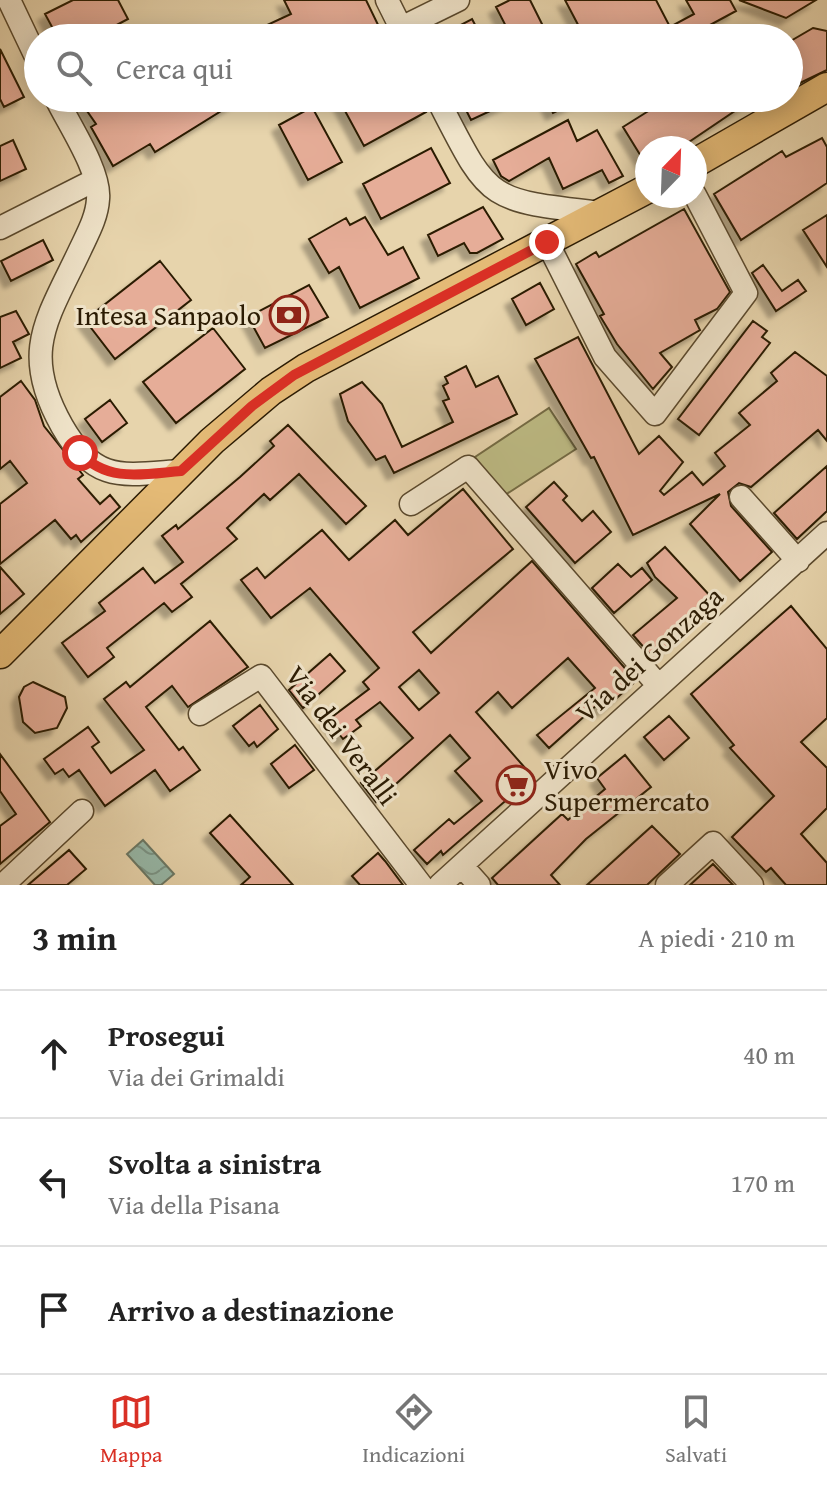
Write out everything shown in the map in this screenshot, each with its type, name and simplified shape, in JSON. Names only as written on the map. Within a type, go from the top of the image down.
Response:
[{"type":"main road","points":[[803,101],[827,87]]},
{"type":"main road","points":[[707,156],[784,112]]},
{"type":"main road","points":[[0,654],[181,471],[252,406],[294,375],[635,195]]},
{"type":"street","points":[[9,0],[24,32]]},
{"type":"street","points":[[387,0],[399,24]]},
{"type":"street","points":[[419,24],[458,0]]},
{"type":"street","points":[[63,112],[95,180],[98,199],[92,225],[54,305],[40,349],[42,381],[65,430],[96,467],[119,475],[181,471]]},
{"type":"street","points":[[444,112],[474,170],[492,190],[525,204],[601,213]]},
{"type":"street","points":[[0,228],[95,180]]},
{"type":"street","points":[[547,242],[601,350],[655,414],[746,293],[702,208]]},
{"type":"street","points":[[411,504],[468,467],[658,685]]},
{"type":"street","points":[[741,497],[798,561]]},
{"type":"street","name":"Via dei Gonzaga","points":[[440,885],[827,533]]},
{"type":"street","name":"Via dei Veralli","points":[[200,714],[261,676],[421,885]]},
{"type":"street","points":[[3,885],[82,811]]},
{"type":"street","points":[[667,885],[713,843],[752,885]]},
{"type":"street","points":[[462,866],[479,885]]},
{"type":"shaded area","points":[[549,408],[576,449],[502,497],[475,457]]},
{"type":"water","points":[[143,840],[174,874],[161,885],[155,885],[127,854]]},
{"type":"building","points":[[73,0],[118,0],[128,19],[119,24],[50,24],[45,14]]},
{"type":"building","points":[[284,0],[366,0],[378,24],[269,24],[291,14]]},
{"type":"building","points":[[510,0],[530,0],[542,24],[505,24],[496,7]]},
{"type":"building","points":[[565,0],[656,0],[668,24],[578,24]]},
{"type":"building","points":[[686,0],[730,0],[736,11],[712,24],[676,24],[694,14]]},
{"type":"building","points":[[739,0],[816,0],[786,18]]},
{"type":"building","points":[[813,28],[827,31],[827,70],[803,82],[803,34]]},
{"type":"building","points":[[0,49],[24,97],[4,107],[0,99]]},
{"type":"building","points":[[88,112],[219,112],[155,152],[150,144],[113,166],[91,127],[96,124]]},
{"type":"building","points":[[303,112],[315,112],[342,162],[308,180],[279,125]]},
{"type":"building","points":[[346,112],[426,112],[364,146]]},
{"type":"building","points":[[467,112],[488,112],[471,120]]},
{"type":"building","points":[[647,112],[733,112],[698,136],[635,136],[635,146],[623,127]]},
{"type":"building","points":[[568,120],[577,141],[597,130],[623,176],[609,183],[602,170],[563,189],[549,158],[509,181],[501,176],[493,160]]},
{"type":"building","points":[[822,138],[827,147],[827,183],[741,240],[714,194],[782,151],[786,157]]},
{"type":"building","points":[[13,140],[26,169],[0,181],[0,146]]},
{"type":"building","points":[[431,148],[450,183],[381,219],[363,184]]},
{"type":"building","points":[[483,207],[503,239],[477,253],[470,253],[464,243],[438,256],[428,235]]},
{"type":"building","points":[[684,209],[730,292],[717,309],[695,320],[700,330],[660,353],[672,367],[653,389],[617,344],[576,264],[596,252],[599,257]]},
{"type":"building","points":[[827,215],[827,267],[803,230]]},
{"type":"building","points":[[365,217],[388,255],[403,247],[419,278],[360,308],[339,267],[329,273],[309,239],[346,218],[350,225]]},
{"type":"building","points":[[43,240],[53,260],[11,281],[1,261]]},
{"type":"building","points":[[160,261],[191,300],[115,359],[85,320]]},
{"type":"building","points":[[763,265],[782,291],[798,280],[806,291],[776,311],[752,273]]},
{"type":"building","points":[[540,283],[554,309],[526,325],[512,299]]},
{"type":"building","points":[[309,285],[328,317],[265,348],[248,317]]},
{"type":"building","points":[[16,311],[29,334],[13,342],[21,358],[0,368],[0,317]]},
{"type":"building","points":[[753,321],[767,331],[762,337],[770,343],[699,435],[678,419]]},
{"type":"building","points":[[213,328],[245,369],[176,423],[143,382]]},
{"type":"building","points":[[578,337],[639,454],[659,436],[683,462],[660,491],[664,495],[692,472],[703,485],[725,466],[715,453],[750,425],[739,413],[777,381],[771,373],[795,352],[827,376],[827,441],[818,430],[751,487],[739,483],[728,492],[731,506],[772,552],[740,581],[690,524],[720,494],[633,535],[594,457],[591,458],[535,359]]},
{"type":"building","points":[[466,366],[476,387],[498,376],[517,414],[394,473],[385,456],[376,460],[348,421],[340,394],[362,382],[382,404],[402,447],[453,422],[443,401],[449,399],[443,386],[448,383],[445,377]]},
{"type":"building","points":[[21,381],[35,400],[44,426],[83,475],[78,479],[100,504],[110,495],[120,507],[81,542],[76,535],[71,539],[55,520],[0,564],[0,504],[27,483],[10,461],[0,469],[0,397]]},
{"type":"building","points":[[110,400],[127,423],[102,442],[85,419]]},
{"type":"building","points":[[288,425],[366,506],[346,524],[299,474],[270,500],[264,494],[227,528],[237,539],[181,584],[192,597],[172,612],[164,603],[107,648],[114,657],[88,677],[62,643],[105,611],[99,603],[143,568],[155,583],[183,562],[162,536],[176,525],[178,529],[240,477],[274,446],[270,441]]},
{"type":"building","points":[[827,466],[827,511],[797,539],[774,513]]},
{"type":"building","points":[[554,482],[567,496],[563,500],[582,521],[593,511],[611,532],[575,563],[526,507]]},
{"type":"building","points":[[463,489],[513,549],[413,632],[431,653],[532,561],[636,681],[603,710],[598,704],[549,748],[537,735],[595,688],[568,658],[512,708],[498,692],[476,712],[533,777],[443,855],[441,851],[427,864],[414,850],[449,819],[454,824],[482,801],[455,771],[470,758],[450,735],[376,802],[361,783],[413,738],[380,702],[356,720],[361,726],[343,739],[328,720],[369,689],[363,682],[379,668],[310,588],[271,618],[241,580],[257,568],[265,578],[322,530],[349,560],[395,520],[408,535]],"holes":[[[419,670],[439,693],[419,710],[399,687]]]},
{"type":"building","points":[[665,547],[713,599],[679,630],[683,634],[654,659],[633,635],[677,598],[655,577],[647,563]]},
{"type":"building","points":[[618,564],[631,577],[642,568],[652,580],[614,613],[592,588]]},
{"type":"building","points":[[0,567],[24,594],[0,614]]},
{"type":"building","points":[[791,606],[827,649],[827,718],[801,742],[827,768],[827,808],[801,834],[827,863],[827,885],[786,885],[771,868],[766,872],[732,837],[774,796],[730,748],[734,745],[691,694]]},
{"type":"building","points":[[210,621],[248,667],[188,707],[172,686],[146,707],[179,750],[183,747],[200,770],[170,791],[155,770],[105,806],[79,770],[69,777],[63,769],[55,774],[44,759],[88,727],[99,742],[92,747],[111,773],[144,750],[104,699],[126,682],[130,687]]},
{"type":"building","points":[[330,654],[345,671],[303,708],[289,690]]},
{"type":"building","points":[[33,682],[65,697],[67,708],[57,728],[35,733],[23,722],[19,697],[24,687]]},
{"type":"building","points":[[260,705],[278,729],[257,747],[254,742],[249,746],[233,726]]},
{"type":"building","points":[[669,716],[689,738],[664,760],[644,737]]},
{"type":"building","points":[[295,745],[314,770],[289,788],[271,764]]},
{"type":"building","points":[[0,754],[50,822],[0,864],[0,826],[16,814],[0,791]]},
{"type":"building","points":[[625,755],[651,787],[586,839],[551,875],[560,885],[498,885],[492,878],[562,814],[568,820],[605,789],[597,778]]},
{"type":"building","points":[[230,815],[293,885],[241,885],[250,877],[210,833]]},
{"type":"building","points":[[652,826],[680,854],[647,885],[587,885]]},
{"type":"building","points":[[69,850],[86,869],[67,885],[28,885]]},
{"type":"building","points":[[378,853],[403,885],[360,885],[352,876]]},
{"type":"building","points":[[713,864],[733,885],[690,885]]},
{"type":"place","name":"Intesa Sanpaolo","points":[[289,315]]},
{"type":"place","name":"Vivo Supermercato","points":[[516,785]]},
{"type":"route","points":[[80,453],[96,467],[112,474],[181,471],[252,406],[294,375],[547,242]]}]
